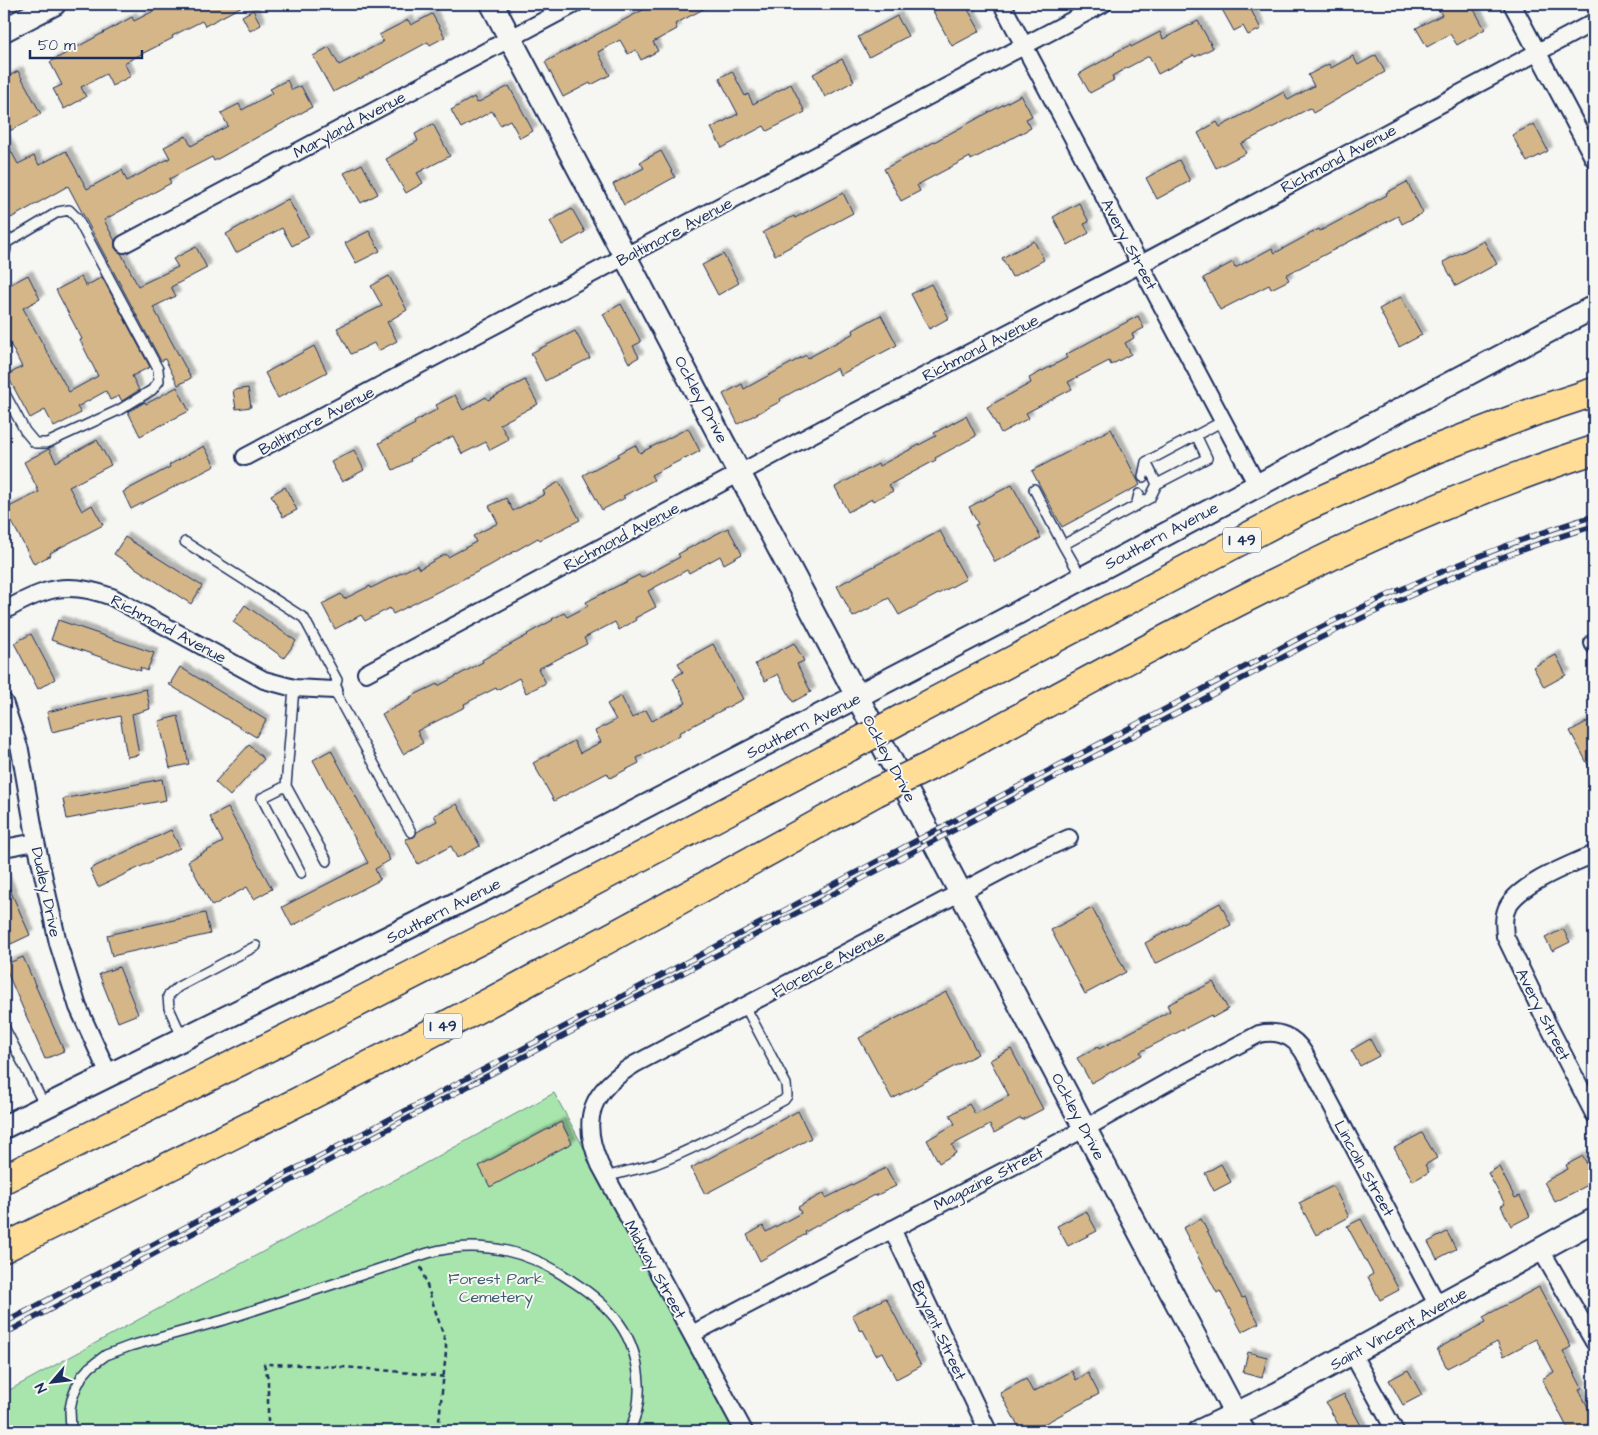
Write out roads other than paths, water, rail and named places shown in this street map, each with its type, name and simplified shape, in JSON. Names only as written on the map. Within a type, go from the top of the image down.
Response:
[{"type":"highway","name":"I 49","points":[[4,1179],[547,906],[1301,509],[1433,450],[1528,414],[1594,392]]},
{"type":"highway","name":"I 49","points":[[4,1248],[129,1187],[506,994],[876,792],[930,766],[1276,581],[1434,510],[1512,478],[1594,450]]},
{"type":"street","points":[[4,30],[54,4]]},
{"type":"street","name":"Ockley Drive","points":[[492,4],[858,696],[960,893],[1242,1423]]},
{"type":"street","name":"Maryland Avenue","points":[[124,244],[575,4]]},
{"type":"street","name":"Avery Street","points":[[1002,4],[1257,485]]},
{"type":"street","name":"Baltimore Avenue","points":[[245,457],[1103,4]]},
{"type":"street","points":[[1512,4],[1594,159]]},
{"type":"street","name":"Richmond Avenue","points":[[366,673],[740,472],[1141,264],[1594,22]]},
{"type":"street","name":"Southern Avenue","points":[[4,1126],[472,896],[858,696],[1594,307]]},
{"type":"street","name":"Richmond Avenue","points":[[4,611],[29,596],[50,589],[73,587],[95,590],[112,597],[264,680],[294,688],[334,690]]},
{"type":"street","name":"Dudley Drive","points":[[4,702],[20,750],[36,842],[67,976],[78,1007],[109,1075]]},
{"type":"street","name":"Florence Avenue","points":[[596,1101],[606,1085],[624,1071],[1029,856],[1069,838]]},
{"type":"street","points":[[4,848],[36,842]]},
{"type":"street","name":"Avery Street","points":[[1594,854],[1550,874],[1525,889],[1514,898],[1506,911],[1503,922],[1505,936],[1594,1114]]},
{"type":"street","name":"Magazine Street","points":[[692,1334],[1086,1128],[1173,1079],[1259,1034],[1274,1032],[1286,1035]]},
{"type":"street","name":"Lincoln Street","points":[[1286,1035],[1295,1041],[1304,1053],[1438,1306]]},
{"type":"street","name":"Midway Street","points":[[596,1101],[591,1116],[590,1132],[594,1153],[744,1431]]},
{"type":"street","name":"Saint Vincent Avenue","points":[[1200,1431],[1242,1423],[1352,1353],[1594,1220]]},
{"type":"street","name":"Bryant Street","points":[[892,1228],[988,1431]]},
{"type":"street","points":[[1540,1250],[1594,1342]]},
{"type":"street","points":[[1352,1353],[1395,1431]]},
{"type":"lane","points":[[4,254],[5,241],[58,212],[68,210],[78,218],[158,369],[159,380],[152,390],[119,410],[48,443],[35,443],[25,431],[4,392]]},
{"type":"lane","points":[[1143,476],[1146,462],[1223,421]]},
{"type":"lane","points":[[1063,545],[1150,498],[1157,484],[1208,458],[1196,435]]},
{"type":"lane","points":[[1146,462],[1157,484]]},
{"type":"lane","points":[[1034,489],[1082,578]]},
{"type":"lane","points":[[1136,506],[1139,494]]},
{"type":"lane","points":[[185,542],[304,618],[337,680],[334,690],[411,832]]},
{"type":"lane","points":[[294,688],[286,786],[327,861]]},
{"type":"lane","points":[[286,786],[262,798],[301,873]]},
{"type":"lane","points":[[183,1039],[169,1008],[168,996],[178,987],[256,946]]},
{"type":"lane","points":[[606,1178],[654,1164],[784,1100],[787,1096],[786,1084],[745,1006]]},
{"type":"lane","points":[[4,1027],[45,1106]]},
{"type":"lane","points":[[71,1431],[70,1409],[76,1388],[82,1376],[106,1354],[224,1320],[440,1250],[453,1248],[494,1249],[509,1252],[548,1266],[590,1292],[616,1317],[636,1356],[638,1370],[639,1399],[629,1431]]},
{"type":"railway","points":[[4,1323],[1305,635],[1376,601],[1483,554],[1594,516]]},
{"type":"railway","points":[[4,1334],[506,1066],[1310,643],[1449,578],[1521,550],[1594,526]]},
{"type":"park label","name":"Forest Park Cemetery","points":[[496,1287]]}]
